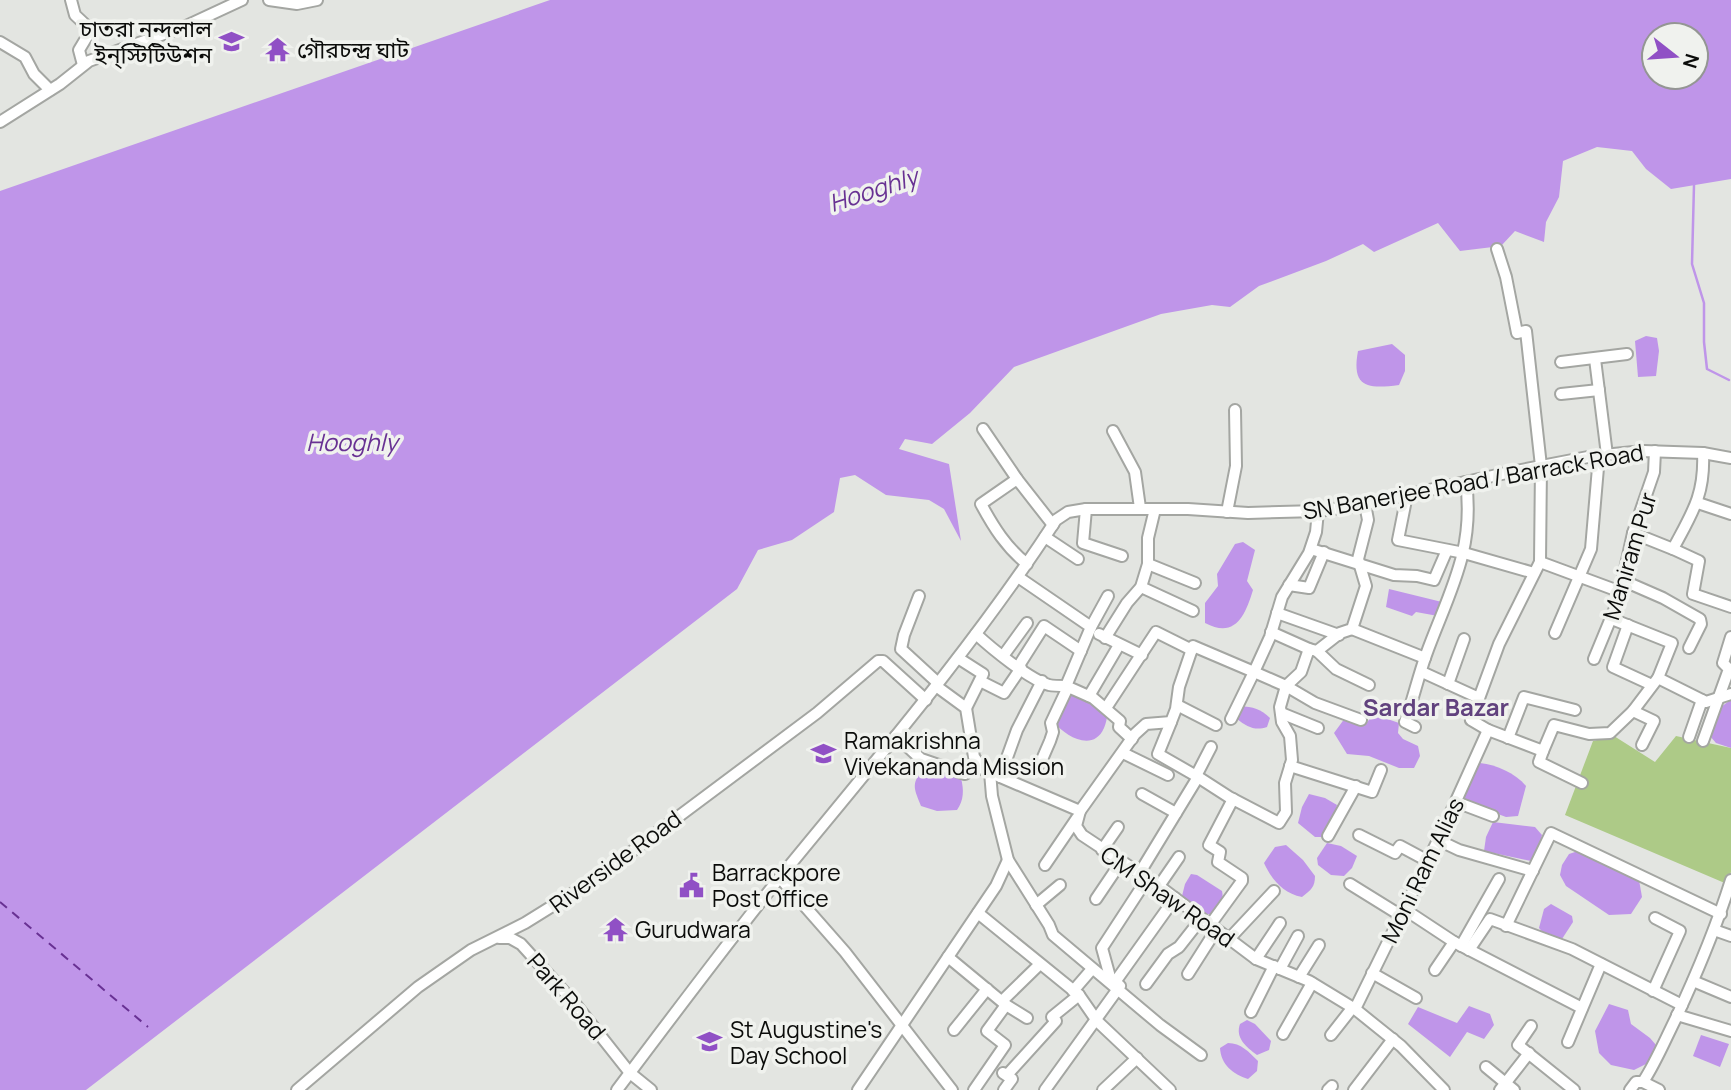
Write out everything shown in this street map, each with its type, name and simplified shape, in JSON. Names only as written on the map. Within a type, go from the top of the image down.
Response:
[{"type":"street","points":[[71,0],[75,15],[91,30],[79,50],[83,65]]},
{"type":"street","points":[[0,122],[83,65],[111,52],[186,26],[242,0]]},
{"type":"street","points":[[277,1],[298,4],[317,0]]},
{"type":"street","points":[[0,42],[26,57],[34,74],[50,90]]},
{"type":"street","points":[[1497,249],[1506,277],[1517,333],[1526,331],[1541,466],[1539,562],[1499,644],[1471,720],[1488,730],[1543,751]]},
{"type":"street","points":[[1561,362],[1627,354]]},
{"type":"street","points":[[1555,633],[1591,549],[1595,532],[1603,455],[1595,359]]},
{"type":"street","points":[[1562,394],[1598,390]]},
{"type":"street","points":[[1227,512],[1236,466],[1235,410]]},
{"type":"street","points":[[983,429],[1017,480],[1053,525]]},
{"type":"street","points":[[1113,431],[1135,472],[1140,508]]},
{"type":"street","name":"SN Banerjee Road / Barrack Road","points":[[617,1090],[672,1014],[779,878],[926,700],[1018,577],[1053,525],[1068,512],[1140,508],[1227,512],[1318,511],[1365,504],[1603,455],[1655,451],[1703,453],[1731,458]]},
{"type":"street","name":"Maniram Pur","points":[[1594,659],[1612,619],[1622,586],[1633,533],[1654,472],[1655,451]]},
{"type":"street","points":[[1673,549],[1698,503],[1704,475],[1703,453]]},
{"type":"street","points":[[1017,480],[981,504],[997,534],[1013,553],[1027,564]]},
{"type":"street","points":[[1415,727],[1405,722],[1425,658],[1464,553],[1469,507],[1466,482]]},
{"type":"street","points":[[1407,495],[1398,540],[1464,553],[1534,573]]},
{"type":"street","points":[[1698,503],[1731,514]]},
{"type":"street","points":[[1352,629],[1366,586],[1358,559],[1368,520],[1365,504]]},
{"type":"street","points":[[1086,509],[1083,543],[1122,556]]},
{"type":"street","points":[[1105,638],[1127,603],[1141,587],[1148,564],[1148,538],[1155,509]]},
{"type":"street","points":[[1231,719],[1254,672],[1289,585],[1311,549],[1317,532],[1318,511]]},
{"type":"street","points":[[1633,533],[1699,561],[1693,594],[1731,607]]},
{"type":"street","points":[[1045,537],[1078,559]]},
{"type":"street","points":[[1311,549],[1398,576],[1434,580],[1447,550]]},
{"type":"street","points":[[1289,585],[1309,589],[1324,552]]},
{"type":"street","points":[[1539,562],[1663,598],[1700,619],[1701,624],[1689,648]]},
{"type":"street","points":[[1148,564],[1195,583]]},
{"type":"street","points":[[1018,577],[1090,629],[1142,655]]},
{"type":"street","points":[[1141,587],[1193,611]]},
{"type":"street","points":[[919,596],[901,649],[937,685],[966,708]]},
{"type":"street","points":[[1040,764],[1053,732],[1051,723],[1090,629],[1108,596]]},
{"type":"street","points":[[1277,613],[1339,635]]},
{"type":"street","points":[[1582,783],[1539,762],[1554,725],[1589,734],[1610,733],[1633,711],[1655,681],[1672,643],[1612,619]]},
{"type":"street","points":[[1003,656],[1027,623]]},
{"type":"street","points":[[980,681],[1004,693],[1044,625],[1081,651]]},
{"type":"street","points":[[1628,625],[1613,667],[1706,702],[1731,694]]},
{"type":"street","points":[[1361,720],[1315,703],[1286,686],[1193,646],[1179,687],[1177,705],[1158,754],[1279,823],[1286,812],[1285,783],[1292,760],[1290,736],[1282,722],[1281,713],[1286,686],[1301,673],[1313,650],[1352,629],[1425,658]]},
{"type":"street","points":[[1106,708],[1156,632],[1192,650]]},
{"type":"street","points":[[1271,632],[1313,650],[1336,669],[1369,685]]},
{"type":"street","points":[[976,634],[1003,656],[1048,685],[1067,686],[1089,696],[1120,721],[1119,727],[1132,739]]},
{"type":"street","points":[[1703,741],[1729,669],[1723,663],[1731,637]]},
{"type":"street","points":[[1448,684],[1464,639]]},
{"type":"street","points":[[1089,696],[1119,645]]},
{"type":"street","points":[[958,657],[984,674],[966,708],[975,757],[984,770],[1079,813]]},
{"type":"street","name":"Riverside Road","points":[[297,1090],[418,987],[463,955],[525,923],[591,882],[817,713],[878,661],[883,662],[926,700]]},
{"type":"street","points":[[1422,672],[1479,698]]},
{"type":"street","points":[[1042,681],[995,775],[992,796],[1009,860],[1049,925],[1052,935],[1092,970],[1116,986],[1201,1055]]},
{"type":"street","points":[[1508,738],[1524,697],[1575,710]]},
{"type":"street","points":[[1689,737],[1702,700]]},
{"type":"street","points":[[1177,705],[1216,724]]},
{"type":"street","points":[[1633,711],[1654,721],[1642,745]]},
{"type":"street","points":[[1281,713],[1318,728]]},
{"type":"street","points":[[1045,865],[1132,739],[1146,724],[1171,722]]},
{"type":"street","name":"Moni Ram Alias","points":[[1331,1035],[1354,1008],[1428,861],[1488,730]]},
{"type":"street","points":[[896,736],[922,759],[965,774]]},
{"type":"street","points":[[1116,986],[1110,977],[1102,948],[1211,747]]},
{"type":"street","points":[[1122,753],[1168,775]]},
{"type":"street","points":[[1290,766],[1374,792],[1381,769]]},
{"type":"street","points":[[1328,836],[1356,786]]},
{"type":"street","points":[[1142,793],[1176,813]]},
{"type":"street","points":[[1188,974],[1209,925],[1242,881],[1242,878],[1218,862],[1220,852],[1209,845],[1233,799]]},
{"type":"street","points":[[1456,802],[1493,816]]},
{"type":"street","name":"CM Shaw Road","points":[[1079,813],[1076,826],[1082,835],[1159,886],[1256,959],[1312,983],[1354,1008],[1393,1039],[1444,1090]]},
{"type":"street","points":[[1102,850],[1118,827]]},
{"type":"street","points":[[1506,926],[1551,833],[1721,914]]},
{"type":"street","points":[[1359,835],[1395,853],[1400,846],[1428,861]]},
{"type":"street","points":[[1438,840],[1459,850],[1533,871]]},
{"type":"street","points":[[1159,886],[1179,857]]},
{"type":"street","points":[[858,1090],[996,886],[1009,860]]},
{"type":"street","points":[[1096,899],[1121,862]]},
{"type":"street","points":[[779,878],[845,951],[952,1090]]},
{"type":"street","points":[[1461,946],[1499,878]]},
{"type":"street","points":[[1643,1082],[1653,1067],[1693,981],[1721,914],[1731,880]]},
{"type":"street","points":[[1350,884],[1461,946],[1582,1008]]},
{"type":"street","points":[[1036,905],[1060,885]]},
{"type":"street","points":[[1229,939],[1274,891]]},
{"type":"street","points":[[1045,1090],[1097,1021],[1116,986],[1175,898]]},
{"type":"street","points":[[978,913],[1076,993],[1097,1021],[1170,1090]]},
{"type":"street","points":[[1653,991],[1680,931],[1656,918]]},
{"type":"street","points":[[1435,970],[1490,919],[1572,948],[1653,991],[1680,1010],[1731,1031]]},
{"type":"street","points":[[521,944],[521,932],[525,923]]},
{"type":"street","points":[[1256,959],[1280,923]]},
{"type":"street","points":[[1146,984],[1168,954],[1209,925]]},
{"type":"street","points":[[1714,930],[1731,936]]},
{"type":"street","points":[[1251,1012],[1298,936]]},
{"type":"street","name":"Park Road","points":[[493,939],[508,938],[521,944],[577,1006],[630,1073],[651,1090]]},
{"type":"street","points":[[1299,977],[1319,945]]},
{"type":"street","points":[[948,957],[1004,1003],[1027,1018]]},
{"type":"street","points":[[974,1090],[1005,1045],[987,1031],[1004,1003],[1040,964]]},
{"type":"street","points":[[1568,1042],[1601,964]]},
{"type":"street","points":[[1007,1075],[1056,1021],[1052,1017],[1076,993],[1092,970]]},
{"type":"street","points":[[1372,973],[1416,998]]},
{"type":"street","points":[[1693,981],[1731,997]]},
{"type":"street","points":[[1283,1034],[1312,983]]},
{"type":"street","points":[[954,1031],[987,989]]},
{"type":"street","points":[[1531,1026],[1518,1045],[1574,1090]]},
{"type":"street","points":[[1354,1090],[1393,1039]]},
{"type":"street","points":[[1486,1067],[1507,1088],[1529,1053]]},
{"type":"street","points":[[1103,1090],[1137,1058]]},
{"type":"street","points":[[992,1066],[1012,1079],[1004,1090]]},
{"type":"street","points":[[1630,1090],[1636,1082],[1643,1082],[1659,1090]]},
{"type":"green space","points":[[1614,736],[1655,762],[1676,736],[1731,748],[1731,872],[1727,884],[1565,815],[1593,741]]},
{"type":"water","name":"Hooghly","points":[[550,0],[1731,0],[1731,179],[1671,189],[1646,169],[1632,151],[1597,147],[1563,161],[1559,197],[1546,222],[1544,242],[1515,231],[1501,246],[1460,251],[1438,223],[1374,252],[1363,244],[1259,286],[1230,307],[1212,305],[1161,314],[1014,367],[970,413],[932,444],[905,439],[899,449],[949,464],[961,541],[944,509],[929,500],[886,495],[855,475],[840,478],[834,512],[792,540],[758,550],[737,589],[86,1090],[0,1090],[0,191]]},
{"type":"water","points":[[1646,336],[1657,338],[1659,351],[1656,376],[1638,377],[1635,341]]},
{"type":"water","points":[[1392,344],[1405,355],[1405,371],[1399,385],[1379,387],[1364,383],[1357,372],[1358,351]]},
{"type":"water","points":[[1243,542],[1255,550],[1247,581],[1253,590],[1237,622],[1224,628],[1215,627],[1205,623],[1205,603],[1218,586],[1217,574],[1235,544]]},
{"type":"water","points":[[1389,589],[1442,602],[1438,616],[1416,612],[1412,616],[1386,607]]},
{"type":"water","points":[[1075,693],[1108,712],[1104,728],[1093,740],[1072,737],[1054,722],[1065,697]]},
{"type":"water","points":[[1729,701],[1731,748],[1716,743],[1710,736],[1721,707]]},
{"type":"water","points":[[1240,706],[1256,709],[1267,715],[1270,718],[1267,727],[1251,727],[1237,719]]},
{"type":"water","points":[[1373,714],[1399,723],[1398,733],[1403,739],[1418,746],[1420,756],[1414,768],[1399,768],[1369,756],[1347,754],[1334,733],[1345,718],[1366,724]]},
{"type":"water","points":[[1480,763],[1505,770],[1526,786],[1518,816],[1506,817],[1463,801]]},
{"type":"water","points":[[923,770],[953,773],[961,778],[963,795],[957,810],[937,811],[921,806],[915,783]]},
{"type":"water","points":[[1309,794],[1325,798],[1337,805],[1333,823],[1324,837],[1315,837],[1298,823]]},
{"type":"water","points":[[1493,822],[1535,827],[1542,835],[1537,855],[1531,861],[1484,851],[1486,837]]},
{"type":"water","points":[[1327,843],[1341,846],[1357,856],[1352,868],[1344,876],[1331,875],[1318,865],[1317,858]]},
{"type":"water","points":[[1286,845],[1303,860],[1315,876],[1312,888],[1302,897],[1279,885],[1264,863],[1275,847]]},
{"type":"water","points":[[1578,851],[1639,880],[1642,897],[1631,914],[1609,915],[1566,886],[1560,875],[1562,865],[1569,854]]},
{"type":"water","points":[[1191,874],[1222,891],[1221,904],[1214,914],[1204,914],[1182,896]]},
{"type":"water","points":[[1551,904],[1572,916],[1573,922],[1562,939],[1549,937],[1539,928],[1544,909]]},
{"type":"water","points":[[1609,1004],[1628,1010],[1631,1024],[1656,1045],[1648,1063],[1634,1070],[1611,1065],[1599,1053],[1595,1031]]},
{"type":"water","points":[[1469,1006],[1490,1014],[1494,1025],[1484,1039],[1467,1032],[1450,1057],[1408,1024],[1418,1007],[1457,1023]]},
{"type":"water","points":[[1247,1020],[1255,1024],[1271,1041],[1269,1050],[1257,1055],[1242,1042],[1240,1024]]},
{"type":"water","points":[[1701,1035],[1729,1044],[1720,1067],[1693,1056]]},
{"type":"water","points":[[1228,1043],[1241,1046],[1258,1061],[1257,1071],[1248,1079],[1225,1064],[1220,1048]]},
{"type":"waterway","points":[[1694,185],[1692,264],[1704,303],[1707,369],[1729,380]]},
{"type":"ferry route","points":[[0,902],[148,1027]]},
{"type":"place","name":"চাতরা নন্দলাল ইন্‌স্টিটিউশন","points":[[232,41]]},
{"type":"place","name":"গৌরচন্দ্র ঘাট","points":[[277,49]]},
{"type":"place","name":"Ramakrishna Vivekananda Mission","points":[[824,753]]},
{"type":"place","name":"Barrackpore Post Office","points":[[692,885]]},
{"type":"place","name":"Gurudwara","points":[[615,929]]},
{"type":"place","name":"St Augustine's Day School","points":[[710,1042]]},
{"type":"district","name":"Sardar Bazar","points":[[1436,706]]}]
